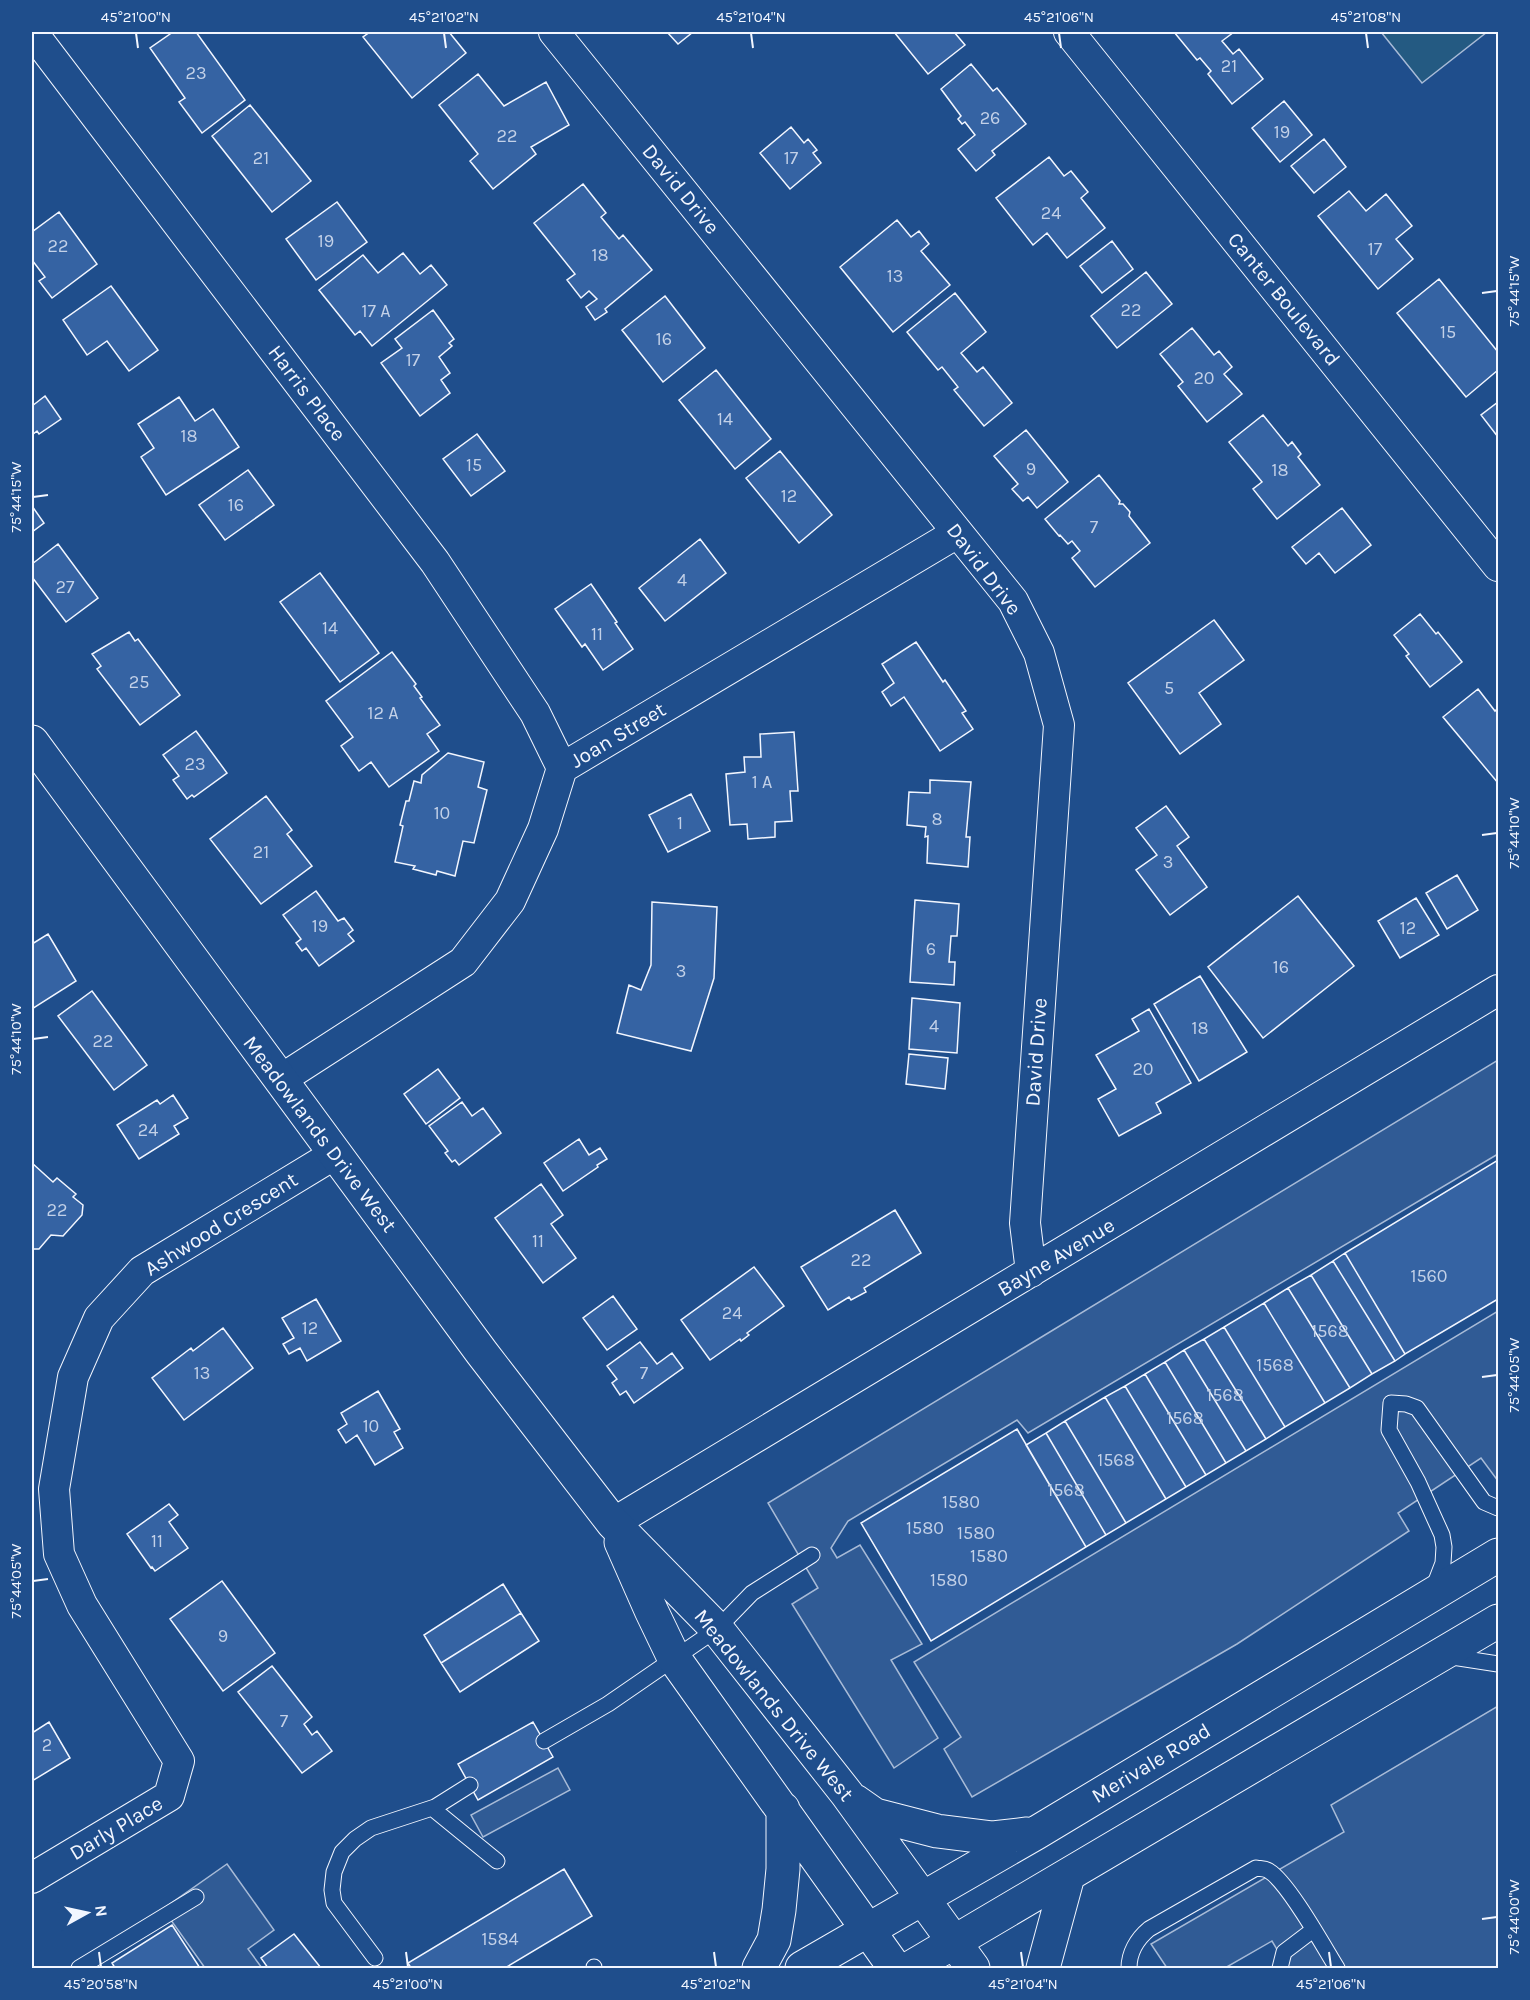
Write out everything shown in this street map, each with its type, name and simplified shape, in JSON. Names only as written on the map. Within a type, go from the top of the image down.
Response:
[{"type":"main road","name":"Meadowlands Drive West","points":[[32,742],[482,1353],[613,1523],[717,1629],[847,1794],[964,1956]]},
{"type":"main road","name":"Meadowlands Drive West","points":[[613,1523],[674,1658],[895,1968]]},
{"type":"main road","name":"Merivale Road","points":[[802,1968],[1036,1833],[1498,1555]]},
{"type":"main road","points":[[910,1968],[964,1956],[1068,1876],[1498,1621]]},
{"type":"main road","points":[[847,1794],[875,1815],[937,1831],[993,1838],[1036,1833]]},
{"type":"main road","points":[[759,1968],[774,1940],[783,1869],[783,1809]]},
{"type":"main road","points":[[1043,1968],[1068,1876]]},
{"type":"street","name":"Harris Place","points":[[32,32],[435,562],[535,713],[562,768]]},
{"type":"street","name":"David Drive","points":[[554,32],[1013,601],[1039,653],[1059,724],[1025,1223],[1031,1272]]},
{"type":"street","name":"Canter Boulevard","points":[[1069,32],[1498,567]]},
{"type":"street","name":"Joan Street","points":[[280,1080],[463,962],[510,901],[543,830],[562,768],[957,533]]},
{"type":"street","name":"Bayne Avenue","points":[[613,1523],[1498,990]]},
{"type":"street","name":"Ashwood Crescent","points":[[179,1761],[82,1605],[59,1554],[54,1489],[73,1377],[99,1318],[142,1271],[335,1154]]},
{"type":"street","name":"Darly Place","points":[[32,1878],[169,1796],[179,1761]]},
{"type":"lane","points":[[1427,1598],[1443,1563],[1442,1536],[1418,1482],[1389,1430],[1390,1403],[1406,1404],[1417,1408],[1484,1502],[1498,1508]]},
{"type":"lane","points":[[544,1741],[608,1704],[717,1629],[752,1593],[812,1555]]},
{"type":"lane","points":[[1440,1656],[1498,1664]]},
{"type":"lane","points":[[375,1958],[334,1904],[332,1890],[334,1872],[342,1852],[355,1839],[372,1828],[432,1808],[470,1785]]},
{"type":"lane","points":[[432,1808],[497,1862]]},
{"type":"lane","points":[[1129,1968],[1134,1947],[1149,1929],[1256,1868],[1269,1870],[1278,1878],[1296,1902],[1337,1968]]},
{"type":"lane","points":[[79,1968],[196,1897]]},
{"type":"lane","points":[[1280,1968],[1284,1952],[1313,1930]]},
{"type":"shaded area","points":[[1381,32],[1487,32],[1422,83]]},
{"type":"shaded area","points":[[1498,1060],[1498,1154],[1028,1433],[1017,1420],[848,1521],[831,1548],[837,1558],[860,1545],[922,1644],[891,1660],[938,1738],[894,1768],[792,1604],[818,1588],[768,1503]]},
{"type":"shaded area","points":[[1498,1311],[1498,1481],[1481,1458],[1398,1513],[1409,1531],[1237,1644],[972,1797],[944,1749],[961,1737],[914,1662]]},
{"type":"shaded area","points":[[1498,1706],[1498,1968],[1288,1968],[1272,1941],[1225,1968],[1167,1968],[1151,1944],[1344,1832],[1331,1805]]},
{"type":"shaded area","points":[[558,1768],[570,1790],[483,1837],[471,1815]]},
{"type":"shaded area","points":[[227,1864],[274,1930],[248,1949],[262,1968],[205,1968],[163,1909]]},
{"type":"building","points":[[173,32],[196,32],[245,100],[202,133],[179,102],[185,98],[150,48]]},
{"type":"building","points":[[370,32],[449,32],[466,53],[412,98],[363,37]]},
{"type":"building","points":[[667,32],[693,32],[678,44]]},
{"type":"building","points":[[894,32],[954,32],[965,45],[928,74]]},
{"type":"building","points":[[1174,32],[1234,32],[1222,41],[1233,54],[1239,49],[1263,79],[1232,104],[1208,74],[1211,71],[1200,58],[1197,60]]},
{"type":"building","points":[[971,64],[993,91],[997,88],[1026,124],[992,151],[995,155],[976,171],[958,149],[975,135],[965,122],[962,124],[958,119],[961,116],[941,89]]},
{"type":"building","points":[[478,74],[504,106],[546,82],[569,125],[531,147],[536,154],[493,189],[470,161],[478,154],[439,105]]},
{"type":"building","points":[[1284,101],[1312,135],[1280,162],[1252,128]]},
{"type":"building","points":[[250,105],[311,181],[272,212],[212,136]]},
{"type":"building","points":[[791,127],[804,143],[808,139],[817,150],[813,153],[821,163],[790,189],[760,153]]},
{"type":"building","points":[[1324,139],[1346,167],[1314,193],[1291,166]]},
{"type":"building","points":[[1049,157],[1064,176],[1071,171],[1088,192],[1081,198],[1105,228],[1067,258],[1047,233],[1033,245],[996,198]]},
{"type":"building","points":[[583,184],[606,213],[601,217],[619,239],[623,235],[652,270],[605,309],[607,312],[595,320],[586,307],[597,299],[589,291],[581,298],[567,280],[575,274],[534,223]]},
{"type":"building","points":[[1349,191],[1366,211],[1386,194],[1412,226],[1396,239],[1413,259],[1378,289],[1318,216]]},
{"type":"building","points":[[337,202],[367,242],[316,280],[286,239]]},
{"type":"building","points":[[59,212],[97,264],[52,298],[39,281],[45,277],[32,260],[32,232]]},
{"type":"building","points":[[897,220],[911,237],[919,231],[929,244],[921,251],[950,285],[893,332],[840,267]]},
{"type":"building","points":[[1112,241],[1133,269],[1102,293],[1080,266]]},
{"type":"building","points":[[403,253],[420,274],[431,265],[447,285],[372,346],[360,331],[355,335],[319,290],[363,255],[378,273]]},
{"type":"building","points":[[1146,272],[1172,304],[1117,348],[1091,316]]},
{"type":"building","points":[[1439,279],[1498,352],[1498,370],[1466,397],[1397,313]]},
{"type":"building","points":[[111,286],[158,350],[129,371],[107,341],[87,355],[63,320]]},
{"type":"building","points":[[955,293],[986,332],[961,353],[977,372],[983,367],[1012,403],[984,426],[954,390],[958,387],[942,367],[938,370],[907,332]]},
{"type":"building","points":[[665,296],[705,348],[663,382],[622,330]]},
{"type":"building","points":[[433,310],[454,339],[449,343],[452,346],[439,357],[450,373],[441,380],[450,393],[420,416],[381,363],[402,348],[395,339]]},
{"type":"building","points":[[1192,328],[1214,355],[1219,351],[1232,367],[1224,374],[1242,394],[1207,422],[1178,386],[1183,382],[1160,354]]},
{"type":"building","points":[[716,370],[771,439],[735,469],[679,400]]},
{"type":"building","points":[[45,396],[61,419],[39,434],[37,431],[32,435],[32,406]]},
{"type":"building","points":[[179,397],[195,421],[213,409],[239,447],[166,495],[141,457],[154,448],[138,424]]},
{"type":"building","points":[[1498,402],[1498,437],[1481,415]]},
{"type":"building","points":[[1263,415],[1288,446],[1292,442],[1301,454],[1298,457],[1320,485],[1277,519],[1253,489],[1262,482],[1229,442]]},
{"type":"building","points":[[1026,430],[1068,482],[1037,508],[1028,497],[1023,501],[1012,489],[1018,484],[994,456]]},
{"type":"building","points":[[477,434],[505,471],[471,496],[443,459]]},
{"type":"building","points":[[780,451],[832,515],[799,543],[746,478]]},
{"type":"building","points":[[248,470],[274,505],[225,540],[199,505]]},
{"type":"building","points":[[1099,475],[1120,501],[1119,504],[1123,504],[1130,512],[1129,516],[1150,543],[1095,587],[1072,558],[1080,551],[1072,541],[1068,544],[1059,536],[1045,519]]},
{"type":"building","points":[[32,506],[44,523],[32,532]]},
{"type":"building","points":[[1342,508],[1371,545],[1335,573],[1319,553],[1306,564],[1292,547]]},
{"type":"building","points":[[700,539],[726,573],[665,621],[639,588]]},
{"type":"building","points":[[58,544],[98,598],[66,622],[32,577],[32,564]]},
{"type":"building","points":[[320,573],[379,653],[340,682],[280,602]]},
{"type":"building","points":[[591,584],[633,649],[603,670],[585,644],[582,647],[555,609]]},
{"type":"building","points":[[1420,614],[1462,662],[1430,687],[1406,656],[1409,654],[1394,635]]},
{"type":"building","points":[[1214,620],[1244,660],[1199,693],[1221,724],[1180,754],[1128,683]]},
{"type":"building","points":[[129,632],[135,641],[138,639],[180,695],[140,725],[97,669],[101,666],[92,654]]},
{"type":"building","points":[[916,642],[966,711],[962,713],[973,729],[940,751],[904,697],[891,706],[882,692],[894,683],[882,664]]},
{"type":"building","points":[[392,652],[416,684],[414,686],[422,697],[420,698],[440,725],[427,734],[439,751],[389,787],[371,762],[359,771],[341,746],[353,737],[326,701]]},
{"type":"building","points":[[1478,689],[1495,711],[1498,708],[1498,783],[1443,717]]},
{"type":"building","points":[[196,731],[227,773],[194,797],[192,795],[187,799],[173,780],[179,776],[163,755]]},
{"type":"building","points":[[794,732],[798,791],[790,791],[792,821],[775,822],[775,837],[748,839],[747,824],[730,825],[726,774],[745,772],[744,757],[761,757],[760,734]]},
{"type":"building","points":[[448,753],[484,762],[478,787],[487,790],[474,843],[463,841],[455,876],[437,871],[436,875],[413,869],[415,866],[395,862],[403,826],[400,825],[414,781],[421,783],[422,775]]},
{"type":"building","points":[[930,780],[971,782],[966,837],[970,837],[968,867],[927,863],[926,827],[907,825],[909,792],[930,793]]},
{"type":"building","points":[[691,794],[710,831],[668,852],[649,815]]},
{"type":"building","points":[[266,796],[292,830],[287,834],[312,866],[261,904],[210,839]]},
{"type":"building","points":[[1166,806],[1189,837],[1177,846],[1207,887],[1170,915],[1136,870],[1157,855],[1136,828]]},
{"type":"building","points":[[1457,875],[1478,910],[1447,929],[1426,893]]},
{"type":"building","points":[[316,891],[338,921],[344,918],[353,930],[348,934],[354,941],[319,966],[306,948],[302,951],[296,943],[301,939],[283,915]]},
{"type":"building","points":[[1298,896],[1354,966],[1263,1038],[1208,967]]},
{"type":"building","points":[[1416,898],[1439,935],[1400,958],[1378,921]]},
{"type":"building","points":[[915,900],[959,904],[957,936],[951,936],[949,962],[955,962],[954,985],[910,982]]},
{"type":"building","points":[[652,902],[717,907],[714,978],[691,1051],[617,1033],[629,985],[641,990],[651,965]]},
{"type":"building","points":[[48,934],[76,981],[32,1009],[32,944]]},
{"type":"building","points":[[1200,976],[1247,1052],[1199,1081],[1154,1004]]},
{"type":"building","points":[[92,991],[147,1065],[114,1090],[58,1016]]},
{"type":"building","points":[[912,998],[960,1003],[957,1053],[909,1049]]},
{"type":"building","points":[[1149,1009],[1191,1083],[1156,1103],[1161,1113],[1119,1136],[1098,1099],[1116,1089],[1096,1055],[1139,1031],[1132,1019]]},
{"type":"building","points":[[909,1054],[948,1058],[945,1089],[906,1084]]},
{"type":"building","points":[[438,1069],[460,1098],[426,1124],[404,1094]]},
{"type":"building","points":[[173,1095],[188,1118],[174,1126],[179,1134],[139,1159],[117,1125],[157,1100],[160,1104]]},
{"type":"building","points":[[462,1102],[472,1116],[483,1108],[501,1133],[459,1165],[455,1160],[452,1162],[445,1153],[448,1151],[429,1126]]},
{"type":"building","points":[[579,1139],[589,1155],[600,1148],[607,1159],[563,1191],[544,1163]]},
{"type":"building","points":[[1498,1160],[1498,1299],[1405,1354],[1345,1253]]},
{"type":"building","points":[[32,1163],[53,1182],[57,1178],[76,1194],[73,1197],[83,1205],[82,1215],[63,1236],[51,1235],[39,1249],[32,1249]]},
{"type":"building","points":[[541,1184],[563,1215],[551,1224],[576,1258],[543,1283],[495,1218]]},
{"type":"building","points":[[895,1210],[921,1253],[864,1288],[866,1292],[851,1300],[849,1297],[828,1310],[801,1267]]},
{"type":"building","points":[[1345,1253],[1405,1354],[1395,1361],[1333,1261]]},
{"type":"building","points":[[1333,1261],[1395,1361],[1372,1374],[1311,1275]]},
{"type":"building","points":[[754,1267],[784,1306],[747,1333],[749,1335],[741,1341],[740,1339],[710,1360],[681,1320]]},
{"type":"building","points":[[1311,1275],[1372,1374],[1350,1388],[1288,1288]]},
{"type":"building","points":[[1288,1288],[1350,1388],[1325,1403],[1264,1303]]},
{"type":"building","points":[[613,1296],[637,1329],[607,1350],[583,1318]]},
{"type":"building","points":[[316,1299],[341,1341],[307,1361],[300,1348],[289,1354],[283,1344],[294,1338],[282,1318]]},
{"type":"building","points":[[1264,1303],[1325,1403],[1285,1427],[1224,1327]]},
{"type":"building","points":[[1224,1327],[1285,1427],[1266,1439],[1204,1339]]},
{"type":"building","points":[[223,1328],[253,1368],[184,1420],[152,1378],[191,1348],[193,1351]]},
{"type":"building","points":[[1204,1339],[1266,1439],[1246,1451],[1184,1350]]},
{"type":"building","points":[[640,1342],[657,1364],[672,1353],[683,1368],[634,1403],[626,1391],[620,1395],[612,1383],[617,1379],[607,1366]]},
{"type":"building","points":[[1184,1350],[1246,1451],[1226,1463],[1165,1362]]},
{"type":"building","points":[[1165,1362],[1226,1463],[1206,1475],[1145,1374]]},
{"type":"building","points":[[1145,1374],[1206,1475],[1186,1487],[1125,1386]]},
{"type":"building","points":[[1125,1386],[1186,1487],[1166,1499],[1105,1397]]},
{"type":"building","points":[[378,1391],[400,1429],[394,1432],[403,1448],[375,1465],[357,1435],[346,1443],[338,1430],[347,1424],[341,1413]]},
{"type":"building","points":[[1105,1397],[1166,1499],[1126,1523],[1065,1421]]},
{"type":"building","points":[[1065,1421],[1126,1523],[1106,1535],[1046,1433]]},
{"type":"building","points":[[1017,1429],[1086,1547],[931,1641],[861,1523]]},
{"type":"building","points":[[1046,1433],[1106,1535],[1086,1547],[1026,1445]]},
{"type":"building","points":[[169,1504],[178,1515],[169,1522],[188,1548],[155,1571],[127,1534]]},
{"type":"building","points":[[222,1581],[275,1653],[223,1691],[170,1619]]},
{"type":"building","points":[[503,1584],[521,1613],[441,1663],[424,1635]]},
{"type":"building","points":[[521,1613],[539,1641],[460,1692],[441,1663]]},
{"type":"building","points":[[272,1666],[312,1717],[304,1724],[312,1735],[317,1731],[332,1751],[302,1773],[238,1692]]},
{"type":"building","points":[[49,1722],[70,1758],[32,1781],[32,1733]]},
{"type":"building","points":[[533,1722],[553,1757],[478,1800],[458,1764]]},
{"type":"building","points":[[564,1869],[592,1916],[505,1968],[411,1968],[408,1963]]},
{"type":"building","points":[[172,1925],[200,1968],[115,1968],[112,1963]]},
{"type":"building","points":[[294,1934],[321,1968],[268,1968],[261,1958]]}]
